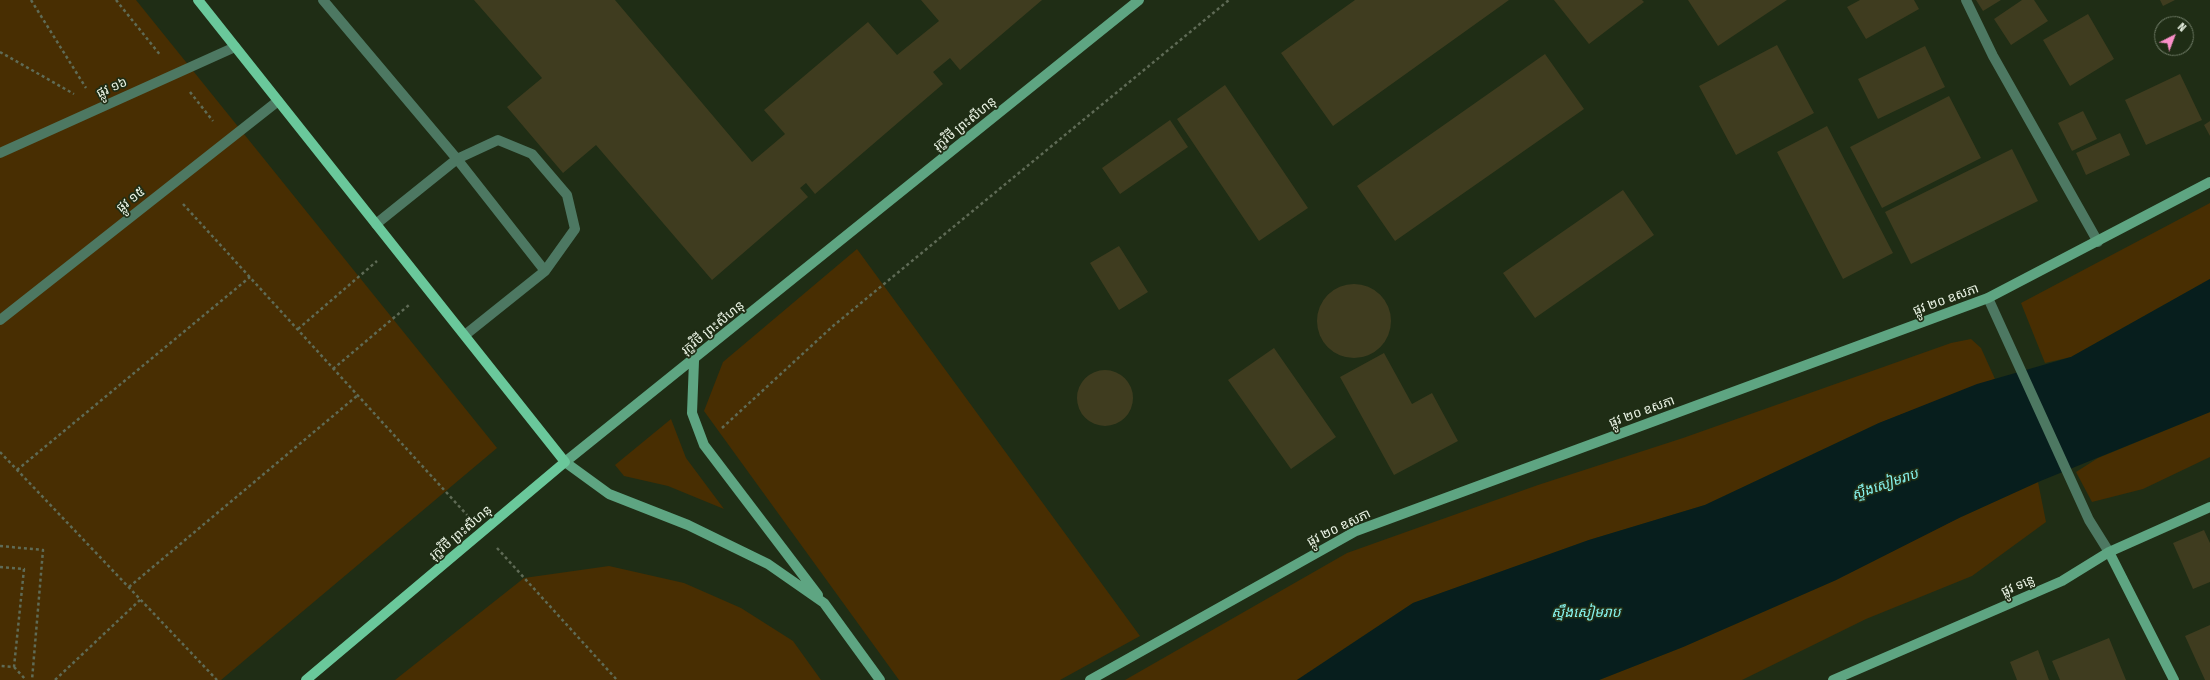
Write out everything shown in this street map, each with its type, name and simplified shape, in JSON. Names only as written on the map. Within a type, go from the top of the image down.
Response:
[{"type":"main road","points":[[198,0],[565,462]]},
{"type":"main road","name":"រុក្ខវិថី ព្រះសីហនុ","points":[[306,680],[565,462]]},
{"type":"street","points":[[323,0],[457,159],[545,271]]},
{"type":"street","name":"រុក្ខវិថី ព្រះសីហនុ","points":[[565,462],[694,361],[1139,0]]},
{"type":"street","points":[[1966,0],[1993,56],[2098,242]]},
{"type":"street","name":"ផ្លូវ ១៦","points":[[0,153],[235,47]]},
{"type":"street","name":"ផ្លូវ ១៥","points":[[0,320],[278,100]]},
{"type":"street","points":[[376,224],[457,159],[498,140],[532,154],[567,195],[575,229],[545,271],[465,335]]},
{"type":"street","name":"ផ្លូវ ២០ ឧសភា","points":[[1090,680],[1356,531],[1988,298],[2098,242],[2210,182]]},
{"type":"street","points":[[1988,298],[2014,360],[2089,520],[2109,552],[2174,680]]},
{"type":"street","points":[[694,361],[692,413],[704,445],[824,603],[880,680]]},
{"type":"street","points":[[565,462],[609,494],[688,524],[768,564],[824,603]]},
{"type":"street","name":"ផ្លូវ ទន្លេ","points":[[1833,680],[2062,581],[2109,552],[2210,507]]},
{"type":"path","points":[[31,0],[98,109]]},
{"type":"path","points":[[704,445],[833,326],[1229,0]]},
{"type":"path","points":[[0,52],[98,109]]},
{"type":"path","points":[[168,187],[617,680]]},
{"type":"path","points":[[298,329],[394,247]]},
{"type":"path","points":[[17,470],[250,277]]},
{"type":"path","points":[[333,368],[428,289]]},
{"type":"path","points":[[129,588],[358,396]]},
{"type":"path","points":[[0,452],[217,680]]},
{"type":"path","points":[[0,546],[43,550],[32,680]]},
{"type":"path","points":[[0,567],[24,569],[14,667]]},
{"type":"path","points":[[55,680],[140,600]]},
{"type":"path","points":[[0,666],[14,667],[26,680]]},
{"type":"shaded area","points":[[0,0],[136,0],[497,448],[221,680],[0,680]]},
{"type":"shaded area","points":[[2210,203],[2210,279],[2071,357],[2045,363],[2021,303]]},
{"type":"shaded area","points":[[857,249],[1140,636],[1060,680],[899,680],[704,411],[723,362]]},
{"type":"shaded area","points":[[1971,339],[1981,348],[1995,379],[1879,423],[1705,505],[1589,540],[1413,603],[1297,680],[1125,680],[1347,553],[1538,485],[1683,438],[1951,343]]},
{"type":"shaded area","points":[[2210,412],[2210,457],[2143,489],[2092,502],[2076,472],[2098,458]]},
{"type":"shaded area","points":[[671,419],[686,458],[724,509],[668,486],[624,476],[615,465]]},
{"type":"shaded area","points":[[2038,482],[2046,522],[1972,576],[1866,619],[1742,680],[1599,680],[1683,647],[1836,580],[1952,521]]},
{"type":"shaded area","points":[[609,566],[684,583],[741,608],[793,641],[821,680],[395,680],[524,578]]},
{"type":"water","name":"ស្ទឹងសៀមរាប","points":[[2210,279],[2210,412],[2038,482],[1961,517],[1836,580],[1683,647],[1599,680],[1297,680],[1413,603],[1589,540],[1705,505],[1879,423],[1977,384],[2071,357]]},
{"type":"building","points":[[474,0],[615,0],[752,162],[785,134],[764,110],[868,22],[897,55],[939,21],[921,0],[1042,0],[960,70],[950,58],[933,72],[943,84],[815,194],[806,183],[800,188],[808,197],[712,280],[596,145],[563,173],[507,107],[542,78]]},
{"type":"building","points":[[1355,0],[1509,0],[1333,126],[1281,53]]},
{"type":"building","points":[[1554,0],[1642,0],[1644,2],[1589,44]]},
{"type":"building","points":[[1688,0],[1787,0],[1718,46]]},
{"type":"building","points":[[1860,0],[1914,0],[1919,9],[1866,39],[1847,7]]},
{"type":"building","points":[[1976,0],[2001,0],[1983,11]]},
{"type":"building","points":[[2022,0],[2034,0],[2048,21],[2011,45],[1994,19]]},
{"type":"building","points":[[2160,0],[2175,0],[2163,6]]},
{"type":"building","points":[[2088,14],[2114,59],[2070,86],[2043,40]]},
{"type":"building","points":[[1777,45],[1814,113],[1736,155],[1699,86]]},
{"type":"building","points":[[1925,46],[1945,87],[1878,119],[1858,79]]},
{"type":"building","points":[[1545,54],[1584,109],[1395,241],[1357,186]]},
{"type":"building","points":[[2180,74],[2202,120],[2146,145],[2125,100]]},
{"type":"building","points":[[1225,85],[1308,208],[1259,241],[1177,119]]},
{"type":"building","points":[[1949,96],[1981,158],[1882,208],[1850,147]]},
{"type":"building","points":[[2083,111],[2097,139],[2072,151],[2058,123]]},
{"type":"building","points":[[1170,120],[1188,147],[1120,194],[1102,168]]},
{"type":"building","points":[[2210,121],[2210,136],[2204,125]]},
{"type":"building","points":[[1827,126],[1893,253],[1843,279],[1777,152]]},
{"type":"building","points":[[2120,133],[2130,155],[2086,175],[2076,153]]},
{"type":"building","points":[[2012,149],[2038,201],[1911,264],[1885,212]]},
{"type":"building","points":[[1623,190],[1654,235],[1535,318],[1503,273]]},
{"type":"building","points":[[1119,246],[1148,292],[1119,310],[1090,263]]},
{"type":"building","points":[[1354,284],[1368,287],[1380,295],[1388,307],[1391,321],[1388,335],[1380,347],[1368,355],[1354,358],[1340,355],[1328,347],[1320,335],[1317,321],[1320,307],[1328,295],[1340,287]]},
{"type":"building","points":[[1274,348],[1336,437],[1291,469],[1228,380]]},
{"type":"building","points":[[1384,353],[1412,404],[1432,393],[1458,441],[1394,475],[1340,377]]},
{"type":"building","points":[[1105,370],[1116,372],[1125,378],[1131,387],[1133,398],[1131,409],[1125,418],[1116,424],[1105,426],[1094,424],[1085,418],[1079,409],[1077,398],[1079,387],[1085,378],[1094,372]]},
{"type":"building","points":[[2204,530],[2210,543],[2210,582],[2193,589],[2173,543]]},
{"type":"building","points":[[2210,625],[2210,680],[2205,680],[2185,636]]},
{"type":"building","points":[[2109,638],[2126,680],[2060,680],[2052,661]]},
{"type":"building","points":[[2038,650],[2049,680],[2017,680],[2010,662]]}]
